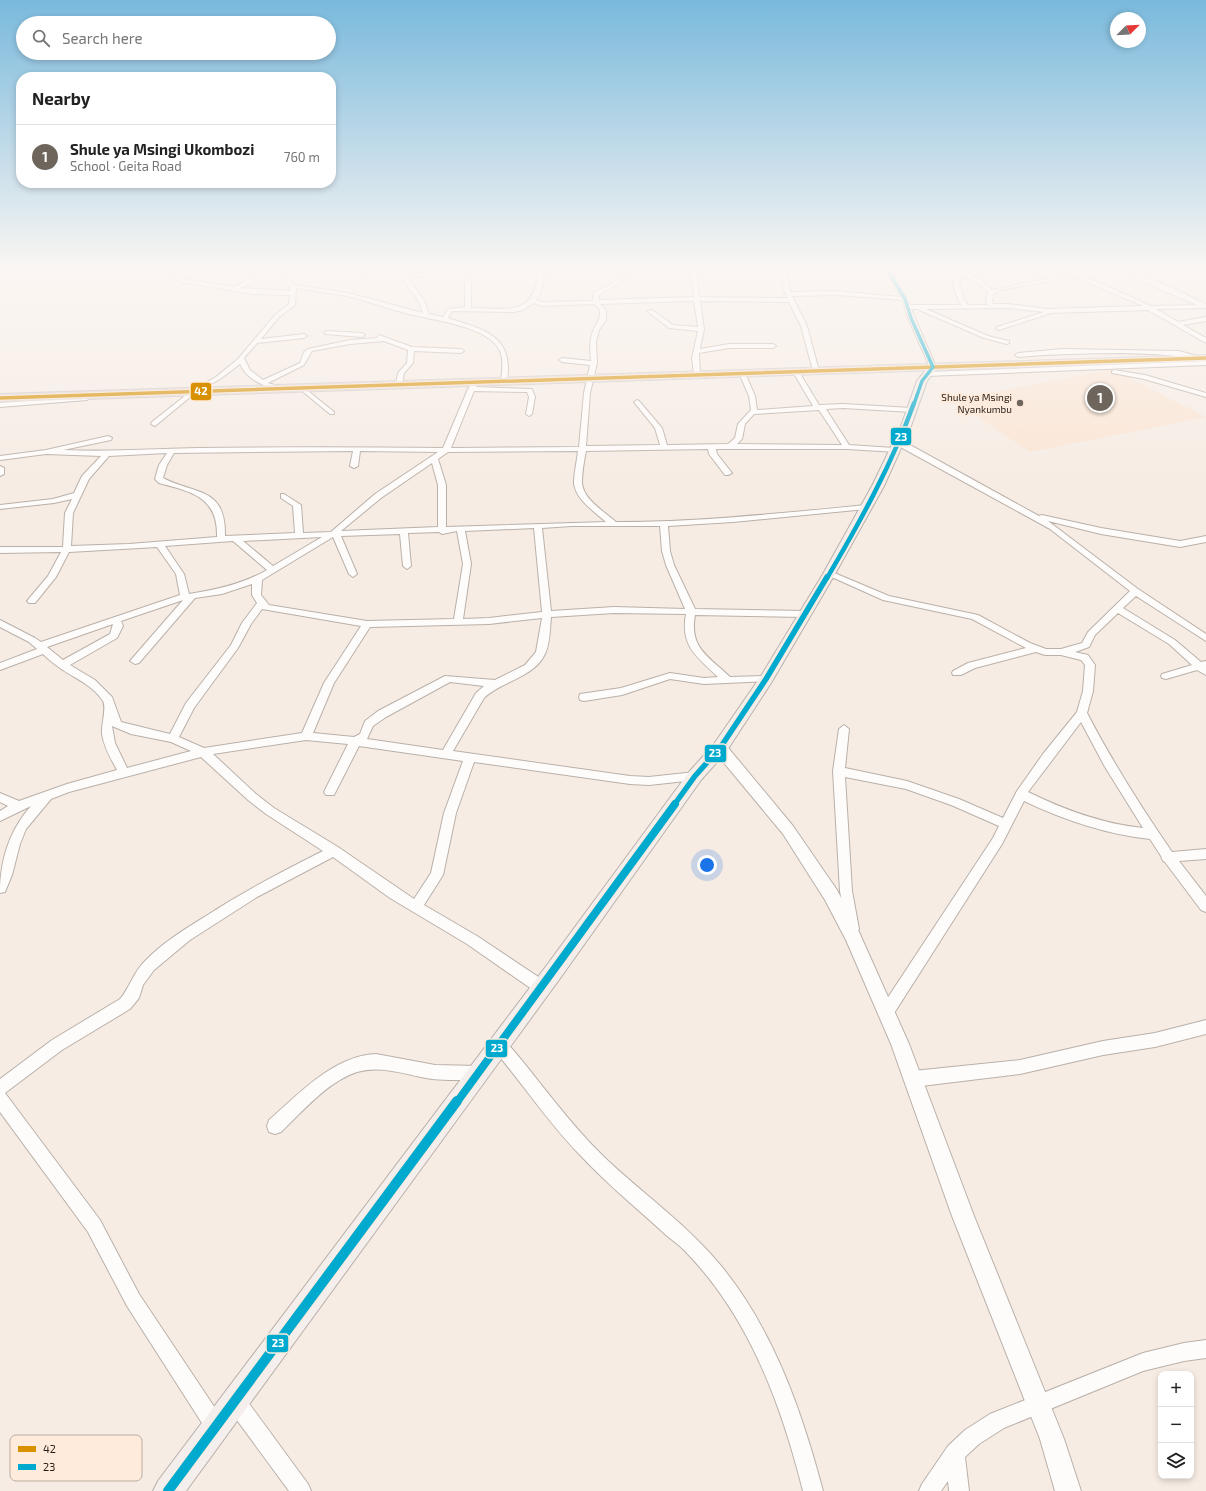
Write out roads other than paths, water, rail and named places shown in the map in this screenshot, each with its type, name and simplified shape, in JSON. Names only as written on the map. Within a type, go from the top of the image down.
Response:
[{"type":"highway","points":[[0,398],[399,385],[473,385],[504,381],[589,378],[816,371],[929,370],[1204,360]]},
{"type":"main road","points":[[168,1491],[554,971],[695,776],[720,748],[766,679],[829,574],[878,486],[929,370]]},
{"type":"street","points":[[155,424],[193,392],[222,375],[241,360],[257,341],[263,341]]},
{"type":"street","points":[[263,383],[276,375],[300,366],[303,363],[307,352],[310,350],[350,342],[376,341]]},
{"type":"street","points":[[387,341],[410,350],[461,351]]},
{"type":"street","points":[[493,341],[505,353],[504,381]]},
{"type":"street","points":[[593,341],[594,363],[589,378],[579,489],[584,496],[614,524]]},
{"type":"street","points":[[697,375],[696,352],[698,341]]},
{"type":"street","points":[[808,341],[816,371]]},
{"type":"street","points":[[919,341],[929,370],[1105,368],[1204,360]]},
{"type":"street","points":[[1001,341],[1007,342]]},
{"type":"street","points":[[696,352],[729,346],[773,346]]},
{"type":"street","points":[[399,385],[401,372],[410,363],[410,350]]},
{"type":"street","points":[[1018,355],[1047,351],[1162,352],[1179,353],[1204,360]]},
{"type":"street","points":[[241,360],[250,376],[263,383],[282,389]]},
{"type":"street","points":[[562,360],[594,363]]},
{"type":"street","points":[[1105,368],[1119,374],[1145,377],[1206,395]]},
{"type":"street","points":[[796,372],[847,446]]},
{"type":"street","points":[[729,448],[738,439],[742,424],[753,412],[754,404],[742,373]]},
{"type":"street","points":[[0,667],[116,619],[189,596],[219,592],[258,579],[334,534],[378,496],[446,450],[473,385],[530,390],[532,397],[529,414]]},
{"type":"street","points":[[303,389],[332,413]]},
{"type":"street","points":[[0,405],[104,398],[108,395]]},
{"type":"street","points":[[637,402],[658,428],[664,448]]},
{"type":"street","points":[[753,412],[819,407],[912,410]]},
{"type":"street","points":[[0,458],[46,452],[108,438]]},
{"type":"street","points":[[46,452],[107,454],[172,451],[357,449],[446,450],[896,446],[1032,514],[1053,527],[1135,591],[1206,638]]},
{"type":"street","points":[[712,448],[713,454],[728,473]]},
{"type":"street","points":[[354,466],[357,449]]},
{"type":"street","points":[[172,451],[163,465],[159,478],[162,481],[186,487],[213,502],[222,520],[221,539]]},
{"type":"street","points":[[32,601],[52,577],[67,548],[69,513],[85,478],[107,454]]},
{"type":"street","points":[[434,458],[442,485],[442,531]]},
{"type":"street","points":[[0,468],[0,474]]},
{"type":"street","points":[[0,507],[54,501],[79,494]]},
{"type":"street","points":[[284,496],[297,505],[299,536]]},
{"type":"street","points":[[0,550],[36,551],[67,548],[130,547],[221,539],[538,526],[664,524],[733,520],[866,507]]},
{"type":"street","points":[[1032,514],[1101,531],[1180,544],[1206,540]]},
{"type":"street","points":[[664,524],[666,551],[670,566],[690,611],[688,627],[690,640],[698,653],[726,679]]},
{"type":"street","points":[[446,754],[480,696],[486,689],[529,667],[537,659],[542,648],[547,615],[538,526]]},
{"type":"street","points":[[458,621],[467,564],[461,530]]},
{"type":"street","points":[[404,532],[407,566]]},
{"type":"street","points":[[334,534],[353,574]]},
{"type":"street","points":[[236,539],[272,570]]},
{"type":"street","points":[[159,544],[180,574],[189,596]]},
{"type":"street","points":[[829,574],[886,598],[976,617],[1036,649],[1045,652],[1061,652],[1082,648],[1086,645],[1091,634],[1135,591]]},
{"type":"street","points":[[258,579],[256,592],[261,604],[270,608],[298,614],[367,624],[489,621],[614,610],[805,614]]},
{"type":"street","points":[[135,661],[189,596]]},
{"type":"street","points":[[173,739],[190,706],[231,652],[247,623],[261,604]]},
{"type":"street","points":[[1117,609],[1172,642],[1204,667]]},
{"type":"street","points":[[62,665],[114,636],[118,626],[116,619]]},
{"type":"street","points":[[0,623],[43,648],[62,665],[96,686],[108,700],[114,721],[117,725],[131,730],[173,739],[203,752],[252,797],[287,822],[334,851],[416,906],[472,940],[541,987]]},
{"type":"street","points":[[306,736],[329,683],[367,624]]},
{"type":"street","points":[[958,673],[972,665],[1036,649]]},
{"type":"street","points":[[886,1013],[974,879],[1006,824],[1021,794],[1047,757],[1082,713],[1088,691],[1090,665],[1084,657],[1061,652]]},
{"type":"street","points":[[1166,676],[1204,667]]},
{"type":"street","points":[[584,697],[622,691],[670,676],[700,680],[766,679]]},
{"type":"street","points":[[330,792],[355,742],[364,736],[369,724],[382,714],[445,680],[454,678],[496,684]]},
{"type":"street","points":[[111,709],[107,718],[108,739],[114,755],[125,774]]},
{"type":"street","points":[[1082,713],[1098,745],[1142,815],[1151,834],[1167,857],[1206,906]]},
{"type":"street","points":[[844,729],[839,771],[846,891],[853,937]]},
{"type":"street","points":[[0,816],[19,806],[82,783],[125,774],[203,752],[239,745],[306,736],[630,780],[649,781],[695,776]]},
{"type":"street","points":[[720,748],[788,830],[831,895],[853,937],[913,1079],[963,1216],[1052,1438],[1068,1491]]},
{"type":"street","points":[[416,906],[437,875],[450,813],[470,758]]},
{"type":"street","points":[[839,771],[907,785],[955,802],[1006,824]]},
{"type":"street","points":[[1021,794],[1076,819],[1107,828],[1151,834]]},
{"type":"street","points":[[0,888],[7,876],[16,837],[30,814],[48,795]]},
{"type":"street","points":[[0,797],[19,806]]},
{"type":"street","points":[[0,1088],[57,1045],[125,1004],[134,994],[138,982],[149,966],[185,936],[252,893],[334,851]]},
{"type":"street","points":[[1167,857],[1206,854]]},
{"type":"street","points":[[913,1079],[1020,1067],[1103,1048],[1155,1040],[1206,1027]]},
{"type":"street","points":[[499,1045],[518,1066],[576,1140],[602,1166],[692,1246],[712,1268],[741,1306],[770,1361],[793,1416],[813,1491]]},
{"type":"street","points":[[275,1126],[313,1091],[334,1076],[367,1062],[386,1062],[435,1072],[478,1073]]},
{"type":"street","points":[[0,1100],[94,1226],[133,1300],[216,1427]]},
{"type":"street","points":[[929,1491],[955,1453],[972,1438],[997,1421],[1143,1362],[1184,1352],[1206,1349]]},
{"type":"street","points":[[235,1401],[301,1491]]},
{"type":"street","points":[[955,1453],[959,1491]]},
{"type":"place","name":"Shule ya Msingi Ukombozi","points":[[1100,398]]},
{"type":"place","name":"Shule ya Msingi Nyankumbu","points":[[1020,403]]}]
